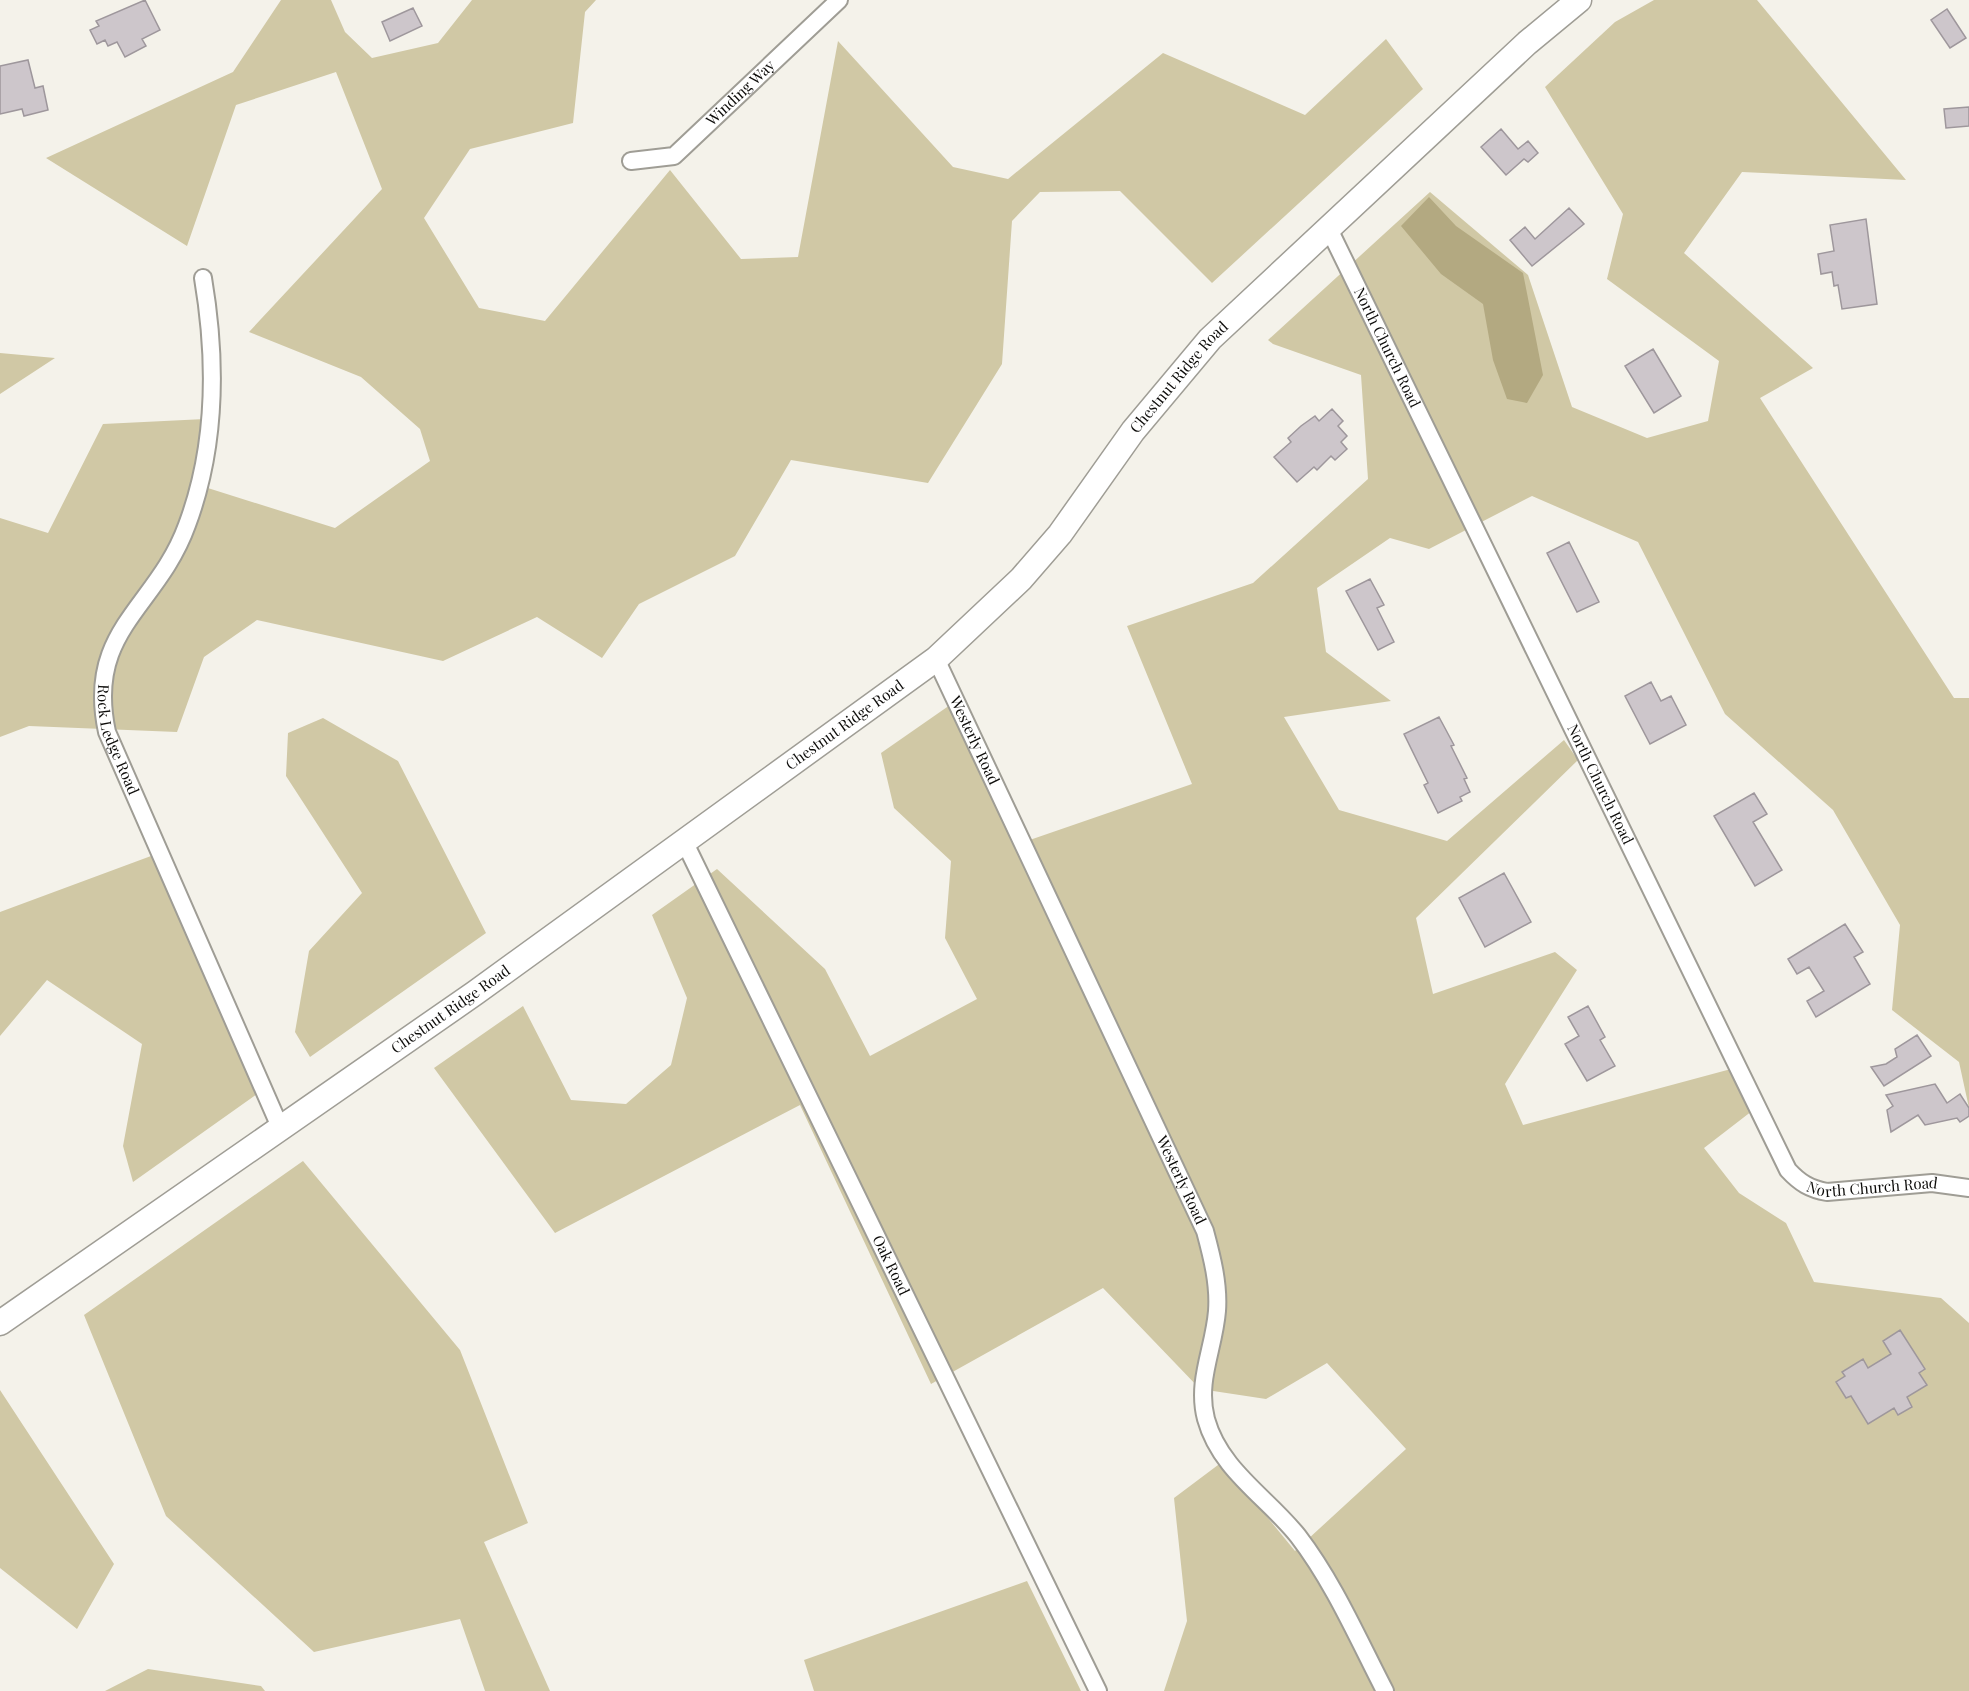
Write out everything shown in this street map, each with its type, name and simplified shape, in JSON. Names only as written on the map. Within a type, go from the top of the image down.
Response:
[{"type":"main road","name":"Chestnut Ridge Road","points":[[0,1323],[474,993],[684,841],[829,740],[936,660],[1013,588],[1060,534],[1133,431],[1202,348],[1527,43],[1579,0]]},
{"type":"street","name":"Winding Way","points":[[632,161],[674,156],[839,0]]},
{"type":"street","name":"North Church Road","points":[[1329,229],[1788,1170],[1800,1182],[1813,1190],[1827,1192],[1932,1184],[1969,1188]]},
{"type":"street","name":"Rock Ledge Road","points":[[203,278],[214,362],[213,401],[198,488],[188,524],[174,555],[158,583],[131,612],[116,637],[105,663],[101,687],[102,710],[106,732],[280,1127]]},
{"type":"street","name":"Westerly Road","points":[[936,660],[1205,1231],[1213,1261],[1217,1313],[1204,1372],[1202,1393],[1206,1418],[1214,1441],[1225,1459],[1297,1535],[1321,1569],[1385,1691]]},
{"type":"street","name":"Oak Road","points":[[684,841],[1098,1691]]},
{"type":"shaded area","points":[[281,0],[331,0],[345,32],[372,58],[438,43],[472,0],[596,0],[585,12],[573,123],[470,149],[424,218],[479,308],[545,321],[670,170],[741,259],[798,257],[838,41],[953,167],[1008,179],[1163,53],[1305,115],[1386,39],[1423,89],[1212,283],[1120,191],[1040,192],[1012,221],[1002,364],[928,483],[791,460],[735,556],[639,604],[602,658],[537,617],[443,661],[257,620],[204,657],[177,732],[29,726],[0,737],[0,518],[48,533],[103,424],[205,419],[192,483],[335,528],[430,461],[420,429],[361,377],[249,332],[382,189],[336,72],[236,105],[187,246],[46,158],[233,72]]},
{"type":"shaded area","points":[[1654,0],[1757,0],[1906,180],[1742,172],[1684,253],[1813,368],[1760,398],[1954,698],[1969,698],[1969,1108],[1959,1062],[1892,1010],[1900,925],[1833,810],[1725,714],[1638,542],[1532,496],[1429,549],[1390,538],[1317,588],[1326,652],[1391,701],[1284,717],[1339,810],[1447,841],[1564,740],[1578,760],[1416,918],[1433,994],[1555,952],[1577,970],[1505,1084],[1523,1125],[1731,1069],[1752,1111],[1704,1148],[1739,1193],[1786,1223],[1814,1282],[1941,1298],[1969,1323],[1969,1691],[1164,1691],[1187,1621],[1174,1498],[1222,1462],[1295,1551],[1406,1449],[1327,1363],[1266,1399],[1200,1389],[1103,1288],[931,1384],[800,1105],[555,1233],[434,1068],[523,1006],[571,1100],[626,1104],[671,1065],[687,998],[652,915],[717,869],[825,969],[870,1056],[977,999],[945,938],[951,861],[894,808],[881,753],[950,705],[1021,843],[1192,784],[1127,626],[1253,583],[1368,479],[1361,375],[1273,344],[1268,340],[1430,192],[1528,275],[1572,407],[1647,438],[1708,421],[1719,361],[1607,279],[1623,214],[1545,87],[1615,22]]},
{"type":"shaded area","points":[[1429,197],[1456,226],[1523,273],[1543,375],[1527,403],[1507,399],[1493,360],[1483,304],[1441,274],[1401,226]]},
{"type":"shaded area","points":[[0,353],[55,358],[0,394]]},
{"type":"shaded area","points":[[323,718],[398,761],[486,933],[310,1057],[295,1032],[309,951],[362,893],[286,776],[288,733]]},
{"type":"shaded area","points":[[151,856],[260,1092],[133,1182],[123,1146],[142,1044],[47,980],[0,1036],[0,912]]},
{"type":"shaded area","points":[[303,1161],[460,1350],[528,1523],[484,1542],[550,1691],[485,1691],[460,1619],[314,1652],[166,1516],[84,1315]]},
{"type":"shaded area","points":[[0,1390],[114,1564],[77,1629],[0,1568]]},
{"type":"shaded area","points":[[1027,1581],[1081,1691],[814,1691],[804,1660]]},
{"type":"shaded area","points":[[148,1669],[261,1686],[265,1691],[105,1691]]},
{"type":"building","points":[[145,0],[160,30],[142,39],[146,46],[125,57],[117,42],[108,46],[105,40],[97,44],[90,30],[99,26],[96,21]]},
{"type":"building","points":[[413,8],[422,26],[390,41],[382,22]]},
{"type":"building","points":[[1947,9],[1966,38],[1950,48],[1931,20]]},
{"type":"building","points":[[28,60],[35,88],[43,86],[48,110],[24,116],[22,109],[0,114],[0,66]]},
{"type":"building","points":[[1969,107],[1969,126],[1946,128],[1944,109]]},
{"type":"building","points":[[1501,129],[1518,149],[1528,141],[1538,153],[1528,162],[1524,159],[1506,175],[1481,147]]},
{"type":"building","points":[[1569,208],[1584,224],[1532,266],[1510,240],[1525,227],[1535,239]]},
{"type":"building","points":[[1866,219],[1877,304],[1842,309],[1838,285],[1834,286],[1832,272],[1821,274],[1818,254],[1834,251],[1830,225]]},
{"type":"building","points":[[1653,349],[1681,396],[1654,413],[1625,366]]},
{"type":"building","points":[[1332,409],[1343,421],[1338,426],[1347,436],[1341,442],[1347,449],[1335,460],[1331,456],[1317,470],[1314,467],[1297,482],[1274,457],[1291,442],[1288,438],[1301,426],[1315,416],[1319,421]]},
{"type":"building","points":[[1569,542],[1599,602],[1577,612],[1547,553]]},
{"type":"building","points":[[1370,579],[1384,605],[1377,608],[1394,642],[1378,650],[1346,591]]},
{"type":"building","points":[[1651,682],[1661,701],[1671,696],[1686,725],[1650,744],[1625,696]]},
{"type":"building","points":[[1439,717],[1454,745],[1451,746],[1467,778],[1464,779],[1470,792],[1460,797],[1462,801],[1438,813],[1424,785],[1428,783],[1404,734]]},
{"type":"building","points":[[1754,793],[1767,814],[1753,822],[1782,870],[1755,886],[1714,816]]},
{"type":"building","points":[[1504,873],[1531,922],[1485,947],[1459,898]]},
{"type":"building","points":[[1845,924],[1863,952],[1854,957],[1870,984],[1816,1017],[1807,1001],[1824,991],[1809,967],[1797,974],[1788,959]]},
{"type":"building","points":[[1588,1006],[1605,1037],[1600,1040],[1615,1066],[1587,1081],[1565,1044],[1579,1036],[1568,1017]]},
{"type":"building","points":[[1917,1035],[1931,1056],[1884,1086],[1871,1067],[1886,1064],[1897,1057],[1895,1049]]},
{"type":"building","points":[[1935,1084],[1947,1103],[1960,1094],[1969,1108],[1969,1116],[1960,1122],[1957,1118],[1925,1125],[1918,1115],[1891,1132],[1887,1110],[1893,1106],[1886,1095]]},
{"type":"building","points":[[1900,1330],[1925,1369],[1919,1373],[1927,1385],[1907,1397],[1912,1407],[1898,1415],[1894,1408],[1868,1424],[1851,1396],[1846,1398],[1836,1382],[1845,1376],[1842,1372],[1863,1359],[1868,1368],[1891,1354],[1883,1341]]}]
